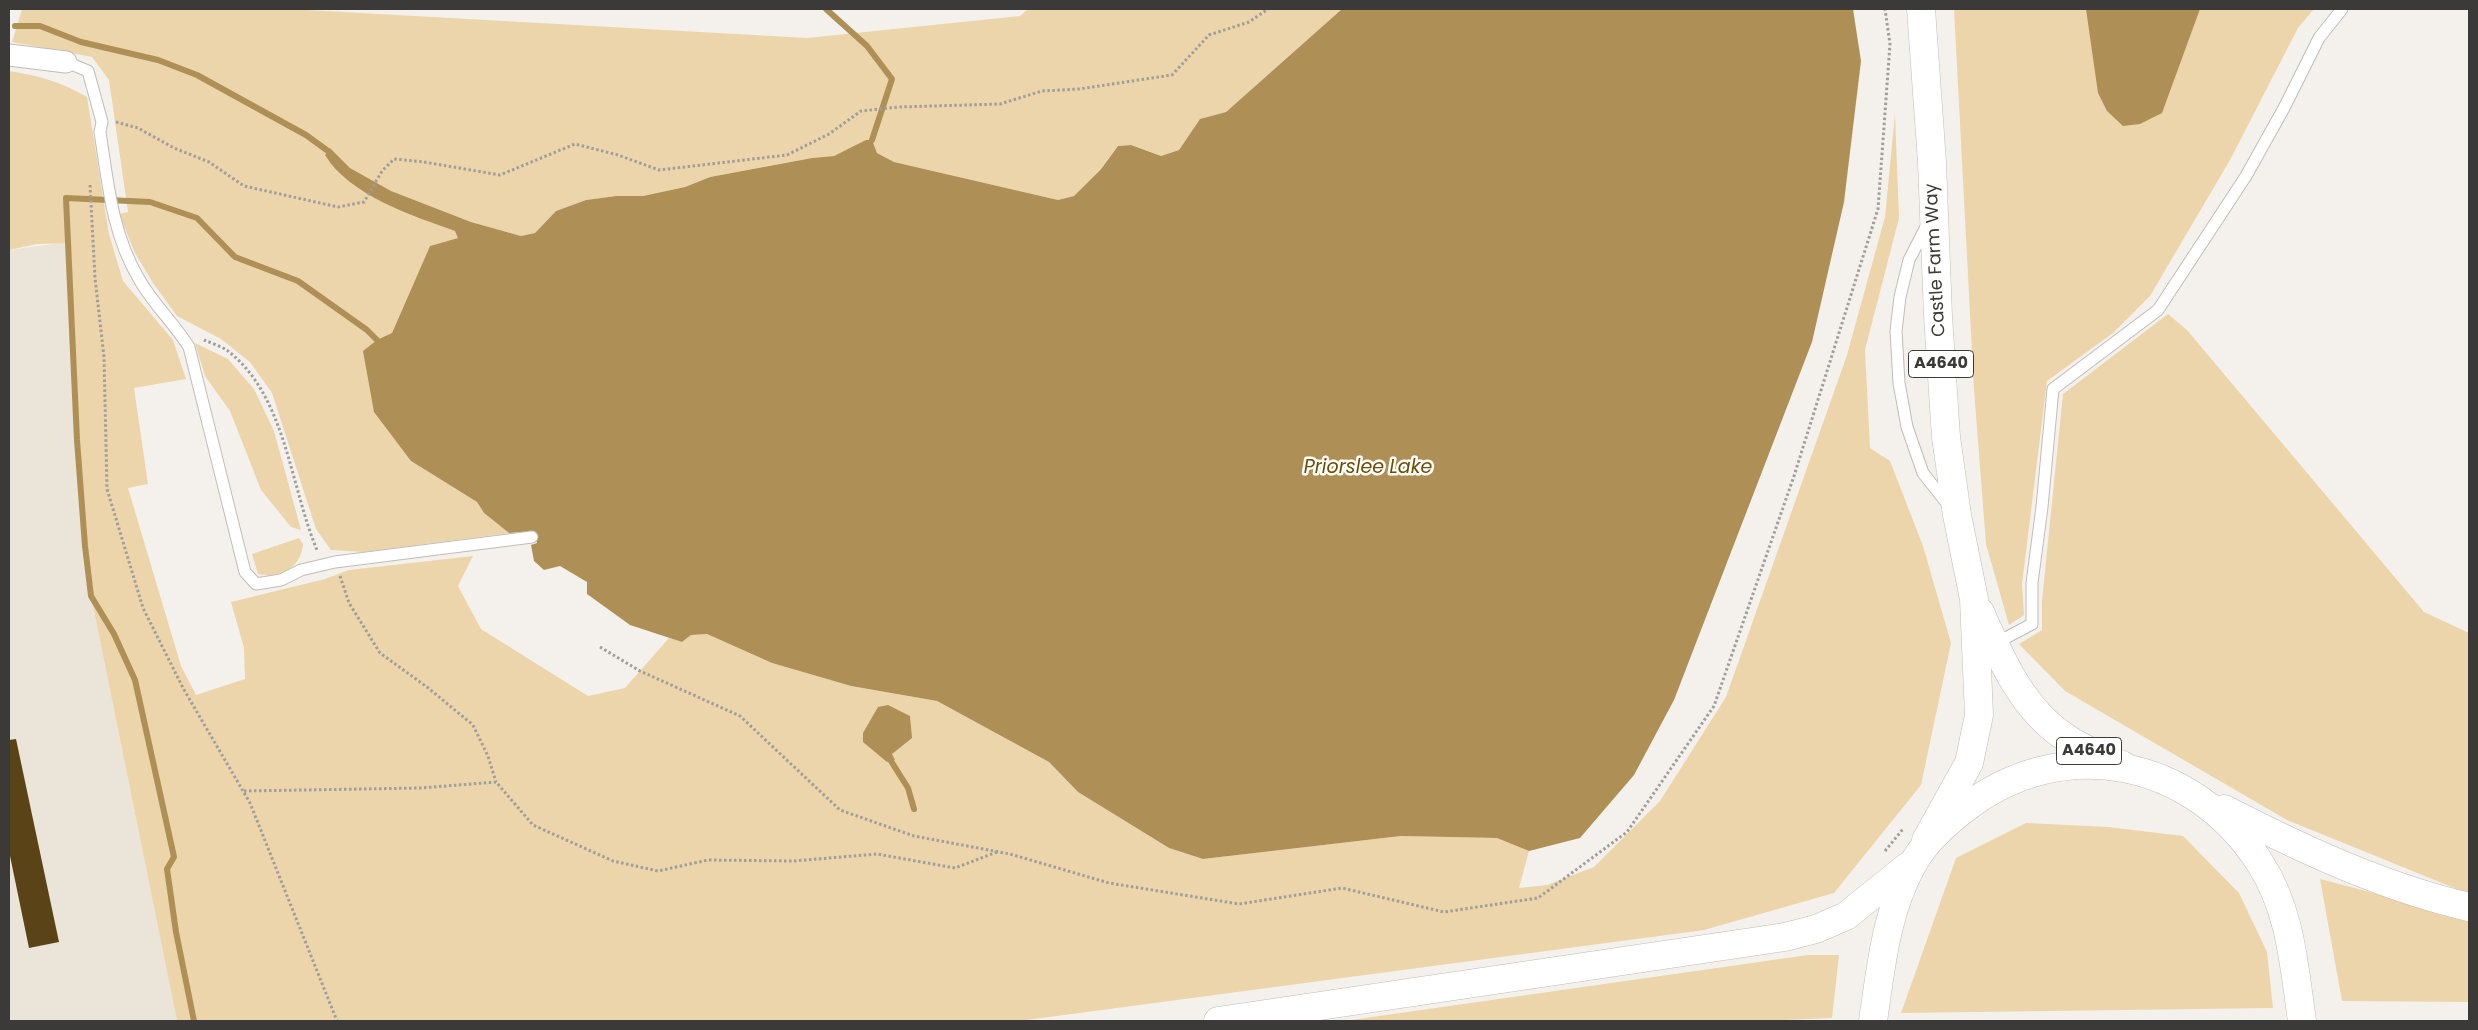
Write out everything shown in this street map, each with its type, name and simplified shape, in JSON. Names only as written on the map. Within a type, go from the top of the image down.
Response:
[{"type":"main road","name":"Castle Farm Way","points":[[1874,1021],[1883,950],[1896,900],[1916,857],[1969,763],[1975,742],[1979,715],[1974,599],[1957,515],[1946,437],[1921,9]]},
{"type":"main road","name":"Castle Farm Way","points":[[1974,599],[2009,673],[2044,721],[2086,750],[2132,770]]},
{"type":"main road","points":[[1218,1021],[1785,937],[1816,929],[1846,916],[1916,857],[1953,818],[1983,794],[2020,776],[2061,766],[2085,765],[2132,770],[2163,779],[2310,852],[2426,897],[2469,907]]},
{"type":"main road","points":[[2194,794],[2232,827],[2259,861],[2272,884],[2287,925],[2302,1016]]},
{"type":"street","points":[[9,55],[66,62]]},
{"type":"lane","points":[[1994,644],[2032,624],[2032,583],[2042,507],[2053,389],[2158,310],[2246,176],[2284,108],[2319,38],[2342,9]]},
{"type":"lane","points":[[66,62],[88,71],[101,119],[100,132],[114,220],[123,246],[139,279],[189,347],[245,572],[256,584],[281,580],[301,570],[336,562],[532,537]]},
{"type":"lane","points":[[1933,212],[1909,260],[1900,297],[1896,331],[1899,383],[1907,428],[1923,473],[1957,515]]},
{"type":"path","points":[[101,119],[138,128],[174,148],[209,162],[244,186],[338,207],[364,202],[382,171],[394,159],[424,162],[500,175],[575,144],[618,155],[659,170],[697,167],[787,155],[829,134],[861,111],[1000,104],[1042,91],[1079,89],[1172,75],[1209,35],[1249,22],[1268,9]]},
{"type":"path","points":[[600,647],[640,671],[740,716],[840,810],[914,836],[998,852],[1109,883],[1239,904],[1342,888],[1444,912],[1538,898],[1627,832],[1714,706],[1794,476],[1878,209],[1890,44],[1885,9]]},
{"type":"path","points":[[90,184],[90,211],[104,358],[108,489],[143,608],[183,688],[244,791],[301,926],[337,1021]]},
{"type":"path","points":[[179,331],[227,350],[254,377],[273,411],[307,526],[323,565]]},
{"type":"path","points":[[336,562],[349,603],[380,653],[427,687],[473,726],[488,756],[496,782],[533,825],[613,861],[658,871],[708,860],[793,860],[877,854],[955,868],[998,852]]},
{"type":"path","points":[[244,791],[421,788],[496,782]]},
{"type":"path","points":[[1880,857],[1905,827]]},
{"type":"shaded area","points":[[22,9],[290,9],[807,38],[1020,16],[1028,9],[1342,9],[1226,112],[1200,119],[1179,150],[1161,156],[1131,145],[1118,146],[1101,168],[1074,196],[1058,200],[894,162],[877,153],[872,140],[834,156],[812,158],[710,177],[685,187],[643,196],[616,196],[586,200],[556,211],[535,233],[521,236],[471,222],[390,191],[350,168],[330,148],[325,155],[423,219],[456,231],[459,238],[430,246],[392,333],[411,461],[477,502],[484,513],[509,533],[364,552],[331,550],[316,529],[272,393],[250,362],[221,339],[177,316],[153,283],[135,253],[119,214],[128,212],[109,80],[92,57],[12,42]]},
{"type":"shaded area","points":[[1954,9],[2314,9],[2298,28],[2230,160],[2150,296],[2113,333],[2047,381],[2022,584],[2024,615],[2009,625],[1986,544],[1974,390]]},
{"type":"shaded area","points":[[9,71],[49,80],[87,97],[109,234],[123,281],[173,340],[186,379],[134,388],[148,484],[128,488],[181,666],[196,695],[245,679],[244,648],[231,602],[325,579],[349,570],[473,556],[458,586],[481,629],[588,696],[625,688],[669,638],[682,642],[691,635],[707,634],[772,663],[851,686],[937,701],[1049,762],[1078,792],[1169,848],[1203,859],[1401,836],[1498,838],[1529,851],[1519,888],[1547,885],[1594,867],[1660,801],[1726,697],[1847,355],[1885,217],[1895,114],[1899,218],[1865,350],[1870,448],[1890,461],[1923,546],[1951,643],[1921,785],[1834,893],[1704,930],[1019,1021],[177,1021],[91,596],[79,464],[68,243],[37,244],[9,250]]},
{"type":"shaded area","points":[[68,242],[91,596],[177,1021],[9,1021],[9,250]]},
{"type":"shaded area","points":[[2168,314],[2187,330],[2424,612],[2469,633],[2469,894],[2287,820],[2065,691],[2019,644],[2042,630],[2042,601],[2063,394]]},
{"type":"shaded area","points":[[195,343],[228,359],[254,389],[274,431],[301,530],[291,527],[261,490],[230,411],[205,376]]},
{"type":"shaded area","points":[[299,538],[303,544],[301,552],[289,570],[275,575],[258,574],[252,554]]},
{"type":"shaded area","points":[[2026,823],[2108,827],[2183,836],[2239,893],[2267,952],[2273,1008],[1901,1013],[1956,858]]},
{"type":"shaded area","points":[[2320,879],[2469,918],[2469,1002],[2342,1001]]},
{"type":"shaded area","points":[[1808,955],[1839,955],[1832,1018],[1761,1021],[1344,1021]]},
{"type":"water","name":"Priorslee Lake","points":[[1342,9],[1853,9],[1861,61],[1844,202],[1812,342],[1674,700],[1634,775],[1580,838],[1529,851],[1497,838],[1401,836],[1203,859],[1169,848],[1078,792],[1049,762],[937,701],[851,686],[772,663],[707,634],[691,635],[682,642],[630,625],[587,594],[587,582],[560,566],[544,570],[534,561],[531,545],[537,543],[534,531],[509,533],[484,513],[477,502],[411,461],[374,412],[363,351],[377,340],[392,333],[430,246],[458,238],[455,231],[402,211],[366,193],[350,182],[325,155],[330,148],[350,168],[391,191],[471,222],[521,236],[535,233],[556,211],[586,200],[616,196],[643,196],[685,187],[710,177],[812,158],[834,156],[866,140],[872,140],[877,153],[894,162],[1058,200],[1074,196],[1101,169],[1118,146],[1131,145],[1161,156],[1179,150],[1200,119],[1226,112]]},
{"type":"water","points":[[2086,9],[2200,9],[2162,113],[2140,124],[2123,126],[2107,111],[2098,93]]},
{"type":"water","points":[[888,705],[910,716],[912,738],[892,754],[895,760],[887,762],[863,742],[863,733],[878,707]]},
{"type":"building","points":[[16,739],[59,942],[29,948],[9,851],[9,740]]},
{"type":"waterway","points":[[826,9],[867,46],[892,79],[872,140]]},
{"type":"waterway","points":[[15,26],[40,26],[81,42],[158,60],[197,75],[306,135],[328,151]]},
{"type":"waterway","points":[[194,1021],[176,932],[167,869],[174,857],[135,680],[114,634],[91,596],[85,546],[77,440],[66,198],[150,202],[197,218],[235,257],[298,281],[367,330],[377,340]]},
{"type":"waterway","points":[[891,761],[908,788],[914,809]]}]
